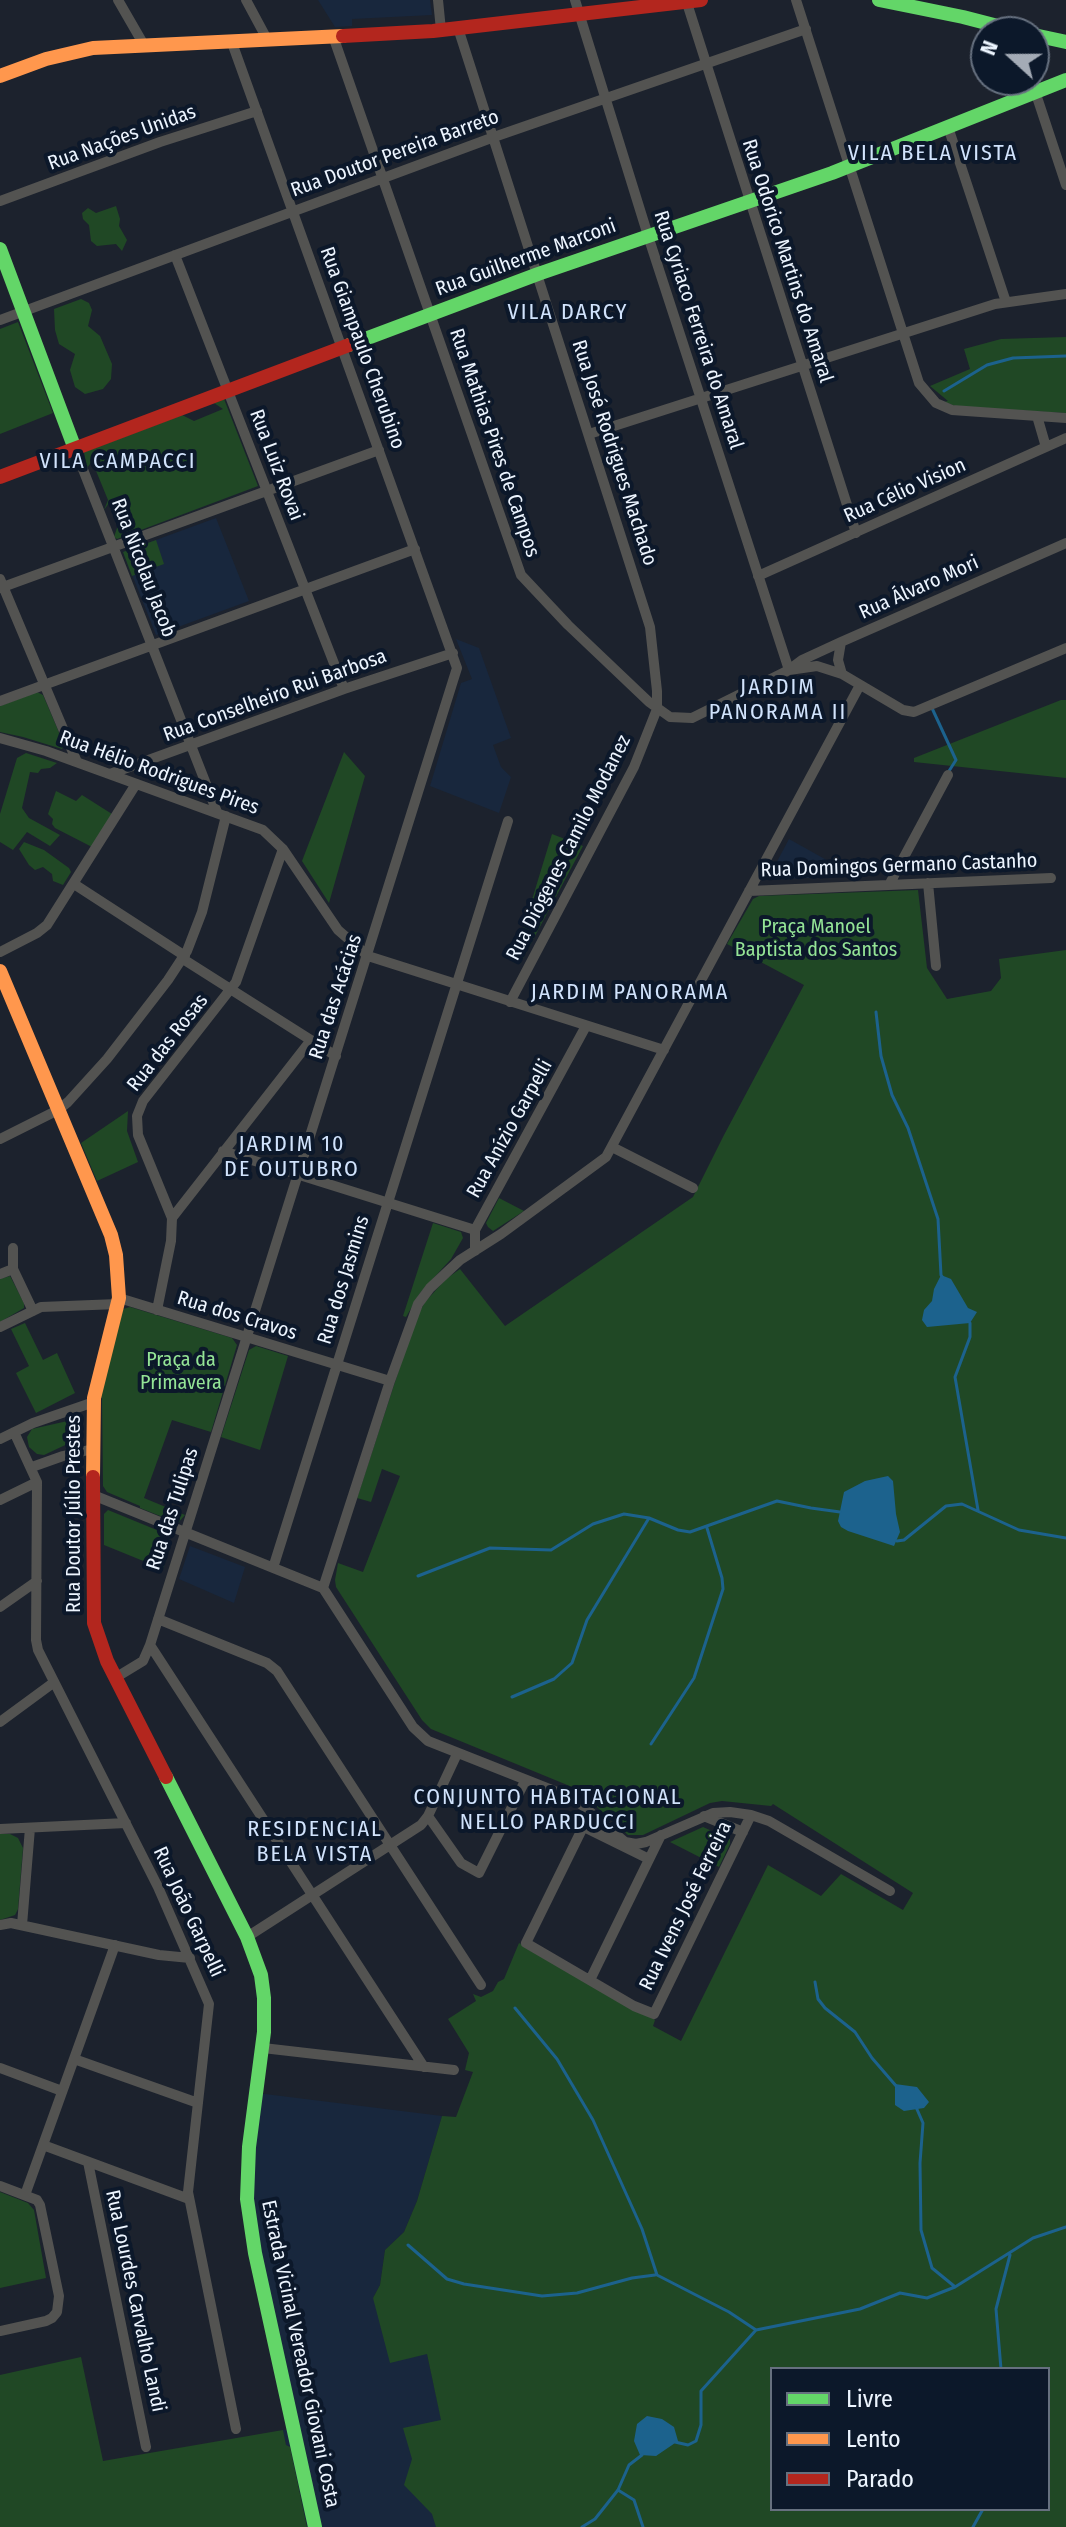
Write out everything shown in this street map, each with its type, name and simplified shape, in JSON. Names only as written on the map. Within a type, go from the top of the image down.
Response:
[{"type":"main road","points":[[879,0],[970,19]]},
{"type":"main road","points":[[0,76],[69,52],[144,45],[441,30],[577,7],[691,1]]},
{"type":"main road","name":"Rua Guilherme Marconi","points":[[0,477],[538,274],[850,166],[1023,96]]},
{"type":"main road","name":"Rua Nicolau Jacob","points":[[0,249],[75,449]]},
{"type":"main road","name":"Rua Doutor Júlio Prestes","points":[[0,971],[111,1235],[116,1255],[119,1301],[94,1402],[92,1611],[97,1636],[115,1678],[258,1962],[265,2017],[257,2093]]},
{"type":"main road","name":"Estrada Vicinal Vereador Giovani Costa","points":[[257,2093],[247,2170],[250,2221],[315,2527]]},
{"type":"street","points":[[118,0],[144,45]]},
{"type":"street","points":[[246,0],[267,39]]},
{"type":"street","points":[[438,0],[441,30]]},
{"type":"street","points":[[796,0],[919,383],[936,403],[961,412],[1066,418]]},
{"type":"street","name":"Rua Odorico Martins do Amaral","points":[[691,1],[705,63],[856,533]]},
{"type":"street","name":"Rua Cyriaco Ferreira do Amaral","points":[[577,7],[789,670]]},
{"type":"street","name":"Rua José Rodrigues Machado","points":[[458,28],[650,627],[657,709]]},
{"type":"street","name":"Rua Doutor Pereira Barreto","points":[[0,320],[494,137],[806,29]]},
{"type":"street","name":"Rua Mathias Pires de Campos","points":[[333,36],[521,575],[568,625],[657,709]]},
{"type":"street","name":"Rua Giampaulo Cherubino","points":[[231,40],[457,668]]},
{"type":"street","points":[[1037,96],[1066,185]]},
{"type":"street","name":"Rua Nações Unidas","points":[[0,201],[134,151],[257,111]]},
{"type":"street","points":[[948,127],[1006,302]]},
{"type":"street","name":"Rua Luiz Rovai","points":[[175,255],[344,689]]},
{"type":"street","points":[[589,434],[995,304],[1066,294]]},
{"type":"street","points":[[1037,416],[1046,447]]},
{"type":"street","name":"Rua Célio Vision","points":[[758,576],[1066,438]]},
{"type":"street","name":"Rua Nicolau Jacob","points":[[75,449],[191,745],[222,814]]},
{"type":"street","points":[[77,762],[1,585],[379,450]]},
{"type":"street","name":"Rua Álvaro Mori","points":[[789,670],[802,660],[841,642],[1066,543]]},
{"type":"street","points":[[0,701],[415,549]]},
{"type":"street","points":[[841,642],[838,660],[842,674]]},
{"type":"street","points":[[657,709],[670,717],[692,718],[789,670],[817,666],[842,674],[898,708],[914,712],[1065,647]]},
{"type":"street","name":"Rua Conselheiro Rui Barbosa","points":[[110,774],[453,653]]},
{"type":"street","name":"Rua das Acácias","points":[[247,1337],[457,668]]},
{"type":"street","points":[[323,1588],[418,1304],[439,1279],[598,1165],[612,1147],[860,685]]},
{"type":"street","name":"Rua Diógenes Camilo Modanez","points":[[510,1002],[634,767],[657,709]]},
{"type":"street","name":"Rua Hélio Rodrigues Pires","points":[[0,738],[77,762],[263,830],[283,849],[338,930],[368,956],[664,1050]]},
{"type":"street","points":[[889,885],[948,775]]},
{"type":"street","points":[[0,952],[43,929],[136,784]]},
{"type":"street","points":[[0,1139],[68,1102],[107,1059],[184,958],[206,900],[222,814]]},
{"type":"street","name":"Rua dos Jasmins","points":[[273,1568],[508,821]]},
{"type":"street","name":"Rua das Rosas","points":[[157,1310],[171,1241],[172,1218],[138,1135],[137,1116],[143,1101],[240,976],[283,849]]},
{"type":"street","name":"Rua Domingos Germano Castanho","points":[[749,891],[1051,878]]},
{"type":"street","points":[[928,883],[936,966]]},
{"type":"street","points":[[74,884],[336,1056]]},
{"type":"street","name":"Rua Anízio Garpelli","points":[[475,1251],[475,1230],[586,1026]]},
{"type":"street","points":[[172,1218],[311,1040]]},
{"type":"street","points":[[612,1147],[693,1188]]},
{"type":"street","points":[[223,1151],[475,1230]]},
{"type":"street","points":[[13,1248],[13,1269],[33,1311]]},
{"type":"street","points":[[0,1274],[13,1269]]},
{"type":"street","name":"Rua dos Cravos","points":[[0,1327],[47,1306],[119,1301],[390,1381]]},
{"type":"street","name":"Rua das Tulipas","points":[[143,1661],[247,1337]]},
{"type":"street","points":[[0,1439],[94,1402]]},
{"type":"street","name":"Rua João Garpelli","points":[[14,1432],[37,1482],[36,1640],[41,1659],[126,1823],[209,2004],[189,2199],[236,2429]]},
{"type":"street","points":[[32,1467],[93,1449]]},
{"type":"street","points":[[0,1500],[37,1482]]},
{"type":"street","points":[[93,1495],[323,1588],[417,1732],[428,1741],[457,1754],[567,1796],[625,1842],[646,1842],[704,1815],[730,1812],[751,1815],[769,1821],[890,1891]]},
{"type":"street","points":[[0,1607],[37,1581]]},
{"type":"street","points":[[158,1619],[274,1668],[481,1985]]},
{"type":"street","points":[[150,1645],[424,2067]]},
{"type":"street","points":[[115,1678],[143,1661],[160,1660]]},
{"type":"street","points":[[0,1722],[53,1683]]},
{"type":"street","points":[[247,1937],[390,1846],[427,1818],[457,1754]]},
{"type":"street","points":[[427,1818],[461,1863],[479,1873],[525,1781]]},
{"type":"street","points":[[590,1813],[526,1943],[590,1980],[661,1835]]},
{"type":"street","points":[[704,1815],[743,1832]]},
{"type":"street","name":"Rua Ivens José Ferreira","points":[[590,1980],[654,2014],[751,1815]]},
{"type":"street","points":[[0,1829],[126,1823]]},
{"type":"street","points":[[584,1827],[649,1859]]},
{"type":"street","points":[[22,1925],[30,1828]]},
{"type":"street","points":[[0,1925],[11,1923],[159,1955],[190,1958]]},
{"type":"street","points":[[25,2195],[115,1945]]},
{"type":"street","points":[[263,2048],[454,2070]]},
{"type":"street","points":[[74,2059],[198,2103]]},
{"type":"street","points":[[0,2068],[62,2091]]},
{"type":"street","points":[[43,2145],[189,2199]]},
{"type":"street","name":"Rua Lourdes Carvalho Landi","points":[[88,2162],[146,2447]]},
{"type":"street","points":[[0,2186],[37,2200],[40,2205],[59,2296],[57,2312],[46,2321],[0,2331]]},
{"type":"shaded area","points":[[318,0],[430,0],[432,15],[352,19],[352,26],[335,27]]},
{"type":"shaded area","points":[[216,518],[249,601],[156,635],[123,552]]},
{"type":"shaded area","points":[[456,639],[479,648],[511,738],[493,745],[501,767],[511,777],[499,813],[430,786],[461,683],[472,679]]},
{"type":"shaded area","points":[[789,839],[832,863],[825,877],[773,877],[772,871]]},
{"type":"shaded area","points":[[190,1546],[245,1567],[234,1603],[179,1579]]},
{"type":"shaded area","points":[[257,2093],[442,2116],[417,2201],[404,2232],[385,2250],[380,2285],[373,2298],[427,2354],[465,2527],[307,2527],[290,2448],[286,2445],[283,2430],[293,2428],[251,2233]]},
{"type":"green space","points":[[116,206],[119,226],[127,240],[122,251],[116,244],[97,246],[91,241],[89,225],[82,213],[88,208],[96,213]]},
{"type":"green space","points":[[81,299],[89,303],[92,310],[88,326],[100,336],[112,364],[111,379],[103,389],[85,394],[75,387],[70,370],[75,354],[59,344],[54,309]]},
{"type":"green space","points":[[18,322],[53,413],[0,434],[0,329]]},
{"type":"green space","points":[[1066,337],[1066,413],[958,407],[944,402],[948,401],[930,386],[970,369],[964,349],[1001,339]]},
{"type":"green space","points":[[224,399],[258,486],[117,539],[114,537],[118,525],[109,503],[104,510],[108,500],[92,461],[87,468],[84,452],[182,415],[194,421],[223,409],[214,403]]},
{"type":"green space","points":[[156,540],[164,564],[132,576],[123,552]]},
{"type":"green space","points":[[37,692],[43,695],[64,744],[62,749],[0,732],[0,706]]},
{"type":"green space","points":[[1066,700],[1066,778],[914,762],[914,758]]},
{"type":"green space","points":[[344,752],[365,776],[329,903],[302,861]]},
{"type":"green space","points":[[26,753],[57,763],[38,773],[30,772],[22,808],[29,818],[60,835],[50,846],[27,832],[13,850],[0,842],[0,814],[17,758]]},
{"type":"green space","points":[[56,791],[76,801],[82,795],[112,814],[92,847],[52,824],[53,819],[48,814]]},
{"type":"green space","points":[[552,834],[583,846],[520,964],[513,962]]},
{"type":"green space","points":[[24,842],[44,850],[69,868],[71,872],[63,885],[53,881],[52,874],[43,867],[35,870],[29,865],[19,849]]},
{"type":"green space","name":"Praça Manoel Baptista dos Santos","points":[[918,890],[927,968],[947,999],[991,991],[1001,978],[999,959],[1066,950],[1066,2527],[436,2527],[432,2514],[404,2485],[412,2459],[403,2428],[441,2420],[427,2354],[390,2363],[373,2298],[380,2285],[385,2250],[404,2232],[417,2201],[442,2116],[456,2117],[473,2072],[465,2070],[469,2053],[448,2019],[476,2001],[473,1994],[481,1997],[493,1991],[504,1979],[519,1943],[655,2020],[653,2026],[681,2041],[768,1865],[821,1896],[841,1874],[903,1910],[913,1893],[773,1804],[710,1803],[643,1835],[628,1835],[577,1789],[431,1729],[422,1720],[336,1587],[338,1563],[363,1572],[400,1476],[382,1469],[371,1502],[357,1498],[416,1318],[425,1302],[446,1279],[460,1269],[505,1326],[693,1197],[804,985],[727,944],[753,899],[759,896]]},
{"type":"green space","points":[[128,1111],[127,1131],[138,1162],[97,1181],[81,1143]]},
{"type":"green space","points":[[499,1198],[524,1211],[493,1231],[486,1223]]},
{"type":"green space","points":[[433,1223],[461,1232],[463,1238],[451,1259],[420,1293],[406,1317],[403,1316]]},
{"type":"green space","points":[[10,1276],[24,1308],[0,1322],[0,1279]]},
{"type":"green space","points":[[130,1307],[232,1338],[237,1345],[211,1432],[172,1420],[144,1498],[185,1515],[178,1523],[107,1492],[103,1486],[100,1397],[123,1309]]},
{"type":"green space","points":[[25,1323],[43,1360],[57,1353],[75,1393],[36,1413],[16,1373],[29,1366],[11,1329]]},
{"type":"green space","name":"Praça da Primavera","points":[[256,1346],[288,1356],[260,1450],[221,1437],[249,1350]]},
{"type":"green space","points":[[72,1420],[82,1427],[83,1433],[78,1439],[44,1455],[37,1454],[29,1447],[27,1437],[32,1429]]},
{"type":"green space","points":[[108,1510],[169,1535],[171,1544],[163,1569],[104,1545],[104,1514]]},
{"type":"green space","points":[[703,1827],[730,1839],[719,1867],[670,1842]]},
{"type":"green space","points":[[0,1834],[18,1838],[23,1848],[18,1909],[15,1915],[0,1920]]},
{"type":"green space","points":[[0,2192],[28,2203],[34,2210],[46,2278],[0,2288]]},
{"type":"green space","points":[[81,2357],[103,2461],[283,2430],[286,2445],[290,2447],[307,2527],[0,2527],[0,2375]]},
{"type":"water","points":[[941,1275],[951,1279],[968,1308],[977,1312],[970,1323],[927,1327],[922,1320]]},
{"type":"water","points":[[888,1476],[893,1481],[900,1532],[894,1546],[848,1531],[838,1521],[844,1492],[865,1481]]},
{"type":"water","points":[[895,2084],[917,2087],[929,2102],[924,2108],[904,2111],[895,2105]]},
{"type":"water","points":[[647,2416],[662,2419],[674,2427],[678,2441],[656,2456],[640,2455],[634,2441],[637,2424]]},
{"type":"waterway","points":[[944,391],[987,365],[1013,358],[1066,356]]},
{"type":"waterway","points":[[931,706],[956,760],[949,771]]},
{"type":"waterway","points":[[876,1012],[881,1056],[892,1095],[908,1128],[938,1219],[943,1278]]},
{"type":"waterway","points":[[970,1323],[970,1337],[955,1377],[978,1510]]},
{"type":"waterway","points":[[418,1576],[490,1548],[551,1550],[593,1524],[624,1514],[649,1518],[690,1532],[777,1501],[840,1512]]},
{"type":"waterway","points":[[897,1541],[904,1540],[946,1506],[962,1504],[1019,1530],[1066,1538]]},
{"type":"waterway","points":[[512,1697],[554,1679],[572,1663],[587,1620],[649,1518]]},
{"type":"waterway","points":[[651,1744],[694,1678],[723,1589],[707,1528]]},
{"type":"waterway","points":[[815,1982],[818,1999],[825,2008],[855,2032],[897,2087]]},
{"type":"waterway","points":[[515,2008],[557,2059],[593,2120],[642,2229],[657,2275],[729,2312],[756,2330]]},
{"type":"waterway","points":[[916,2107],[923,2123],[921,2230],[932,2268],[954,2286]]},
{"type":"waterway","points":[[675,2442],[688,2445],[696,2441],[701,2425],[701,2391],[756,2330],[860,2309],[900,2293],[927,2298],[955,2287],[1033,2238],[1066,2227]]},
{"type":"waterway","points":[[408,2245],[447,2279],[542,2296],[577,2293],[655,2275]]},
{"type":"waterway","points":[[1001,2367],[996,2309],[1010,2255]]},
{"type":"waterway","points":[[582,2527],[595,2519],[618,2490],[629,2465],[642,2455]]},
{"type":"waterway","points":[[618,2490],[634,2500],[643,2527]]},
{"type":"waterway","points":[[973,2527],[982,2511]]},
{"type":"traffic: fast","points":[[879,0],[970,19]]},
{"type":"traffic: fast","points":[[1050,38],[1066,42]]},
{"type":"traffic: fast","points":[[349,345],[538,274],[832,173],[1066,80]]},
{"type":"traffic: fast","points":[[0,249],[75,449]]},
{"type":"traffic: fast","points":[[166,1777],[247,1937],[261,1975],[264,2032],[249,2147],[247,2199],[255,2253],[315,2527]]},
{"type":"traffic: slow","points":[[0,76],[46,59],[93,48],[343,36]]},
{"type":"traffic: slow","points":[[0,971],[111,1235],[116,1255],[119,1298],[94,1398],[93,1477]]},
{"type":"traffic: jam","points":[[343,36],[433,31],[701,0]]},
{"type":"traffic: jam","points":[[0,477],[349,345]]},
{"type":"traffic: jam","points":[[93,1477],[94,1623],[107,1661],[166,1777]]},
{"type":"district","name":"VILA BELA VISTA","points":[[933,154]]},
{"type":"district","name":"VILA DARCY","points":[[568,313]]},
{"type":"district","name":"VILA CAMPACCI","points":[[118,462]]},
{"type":"district","name":"JARDIM PANORAMA II","points":[[778,700]]},
{"type":"district","name":"JARDIM PANORAMA","points":[[630,993]]},
{"type":"district","name":"JARDIM 10 DE OUTUBRO","points":[[292,1158]]},
{"type":"district","name":"CONJUNTO HABITACIONAL NELLO PARDUCCI","points":[[548,1810]]},
{"type":"district","name":"RESIDENCIAL BELA VISTA","points":[[315,1842]]}]
